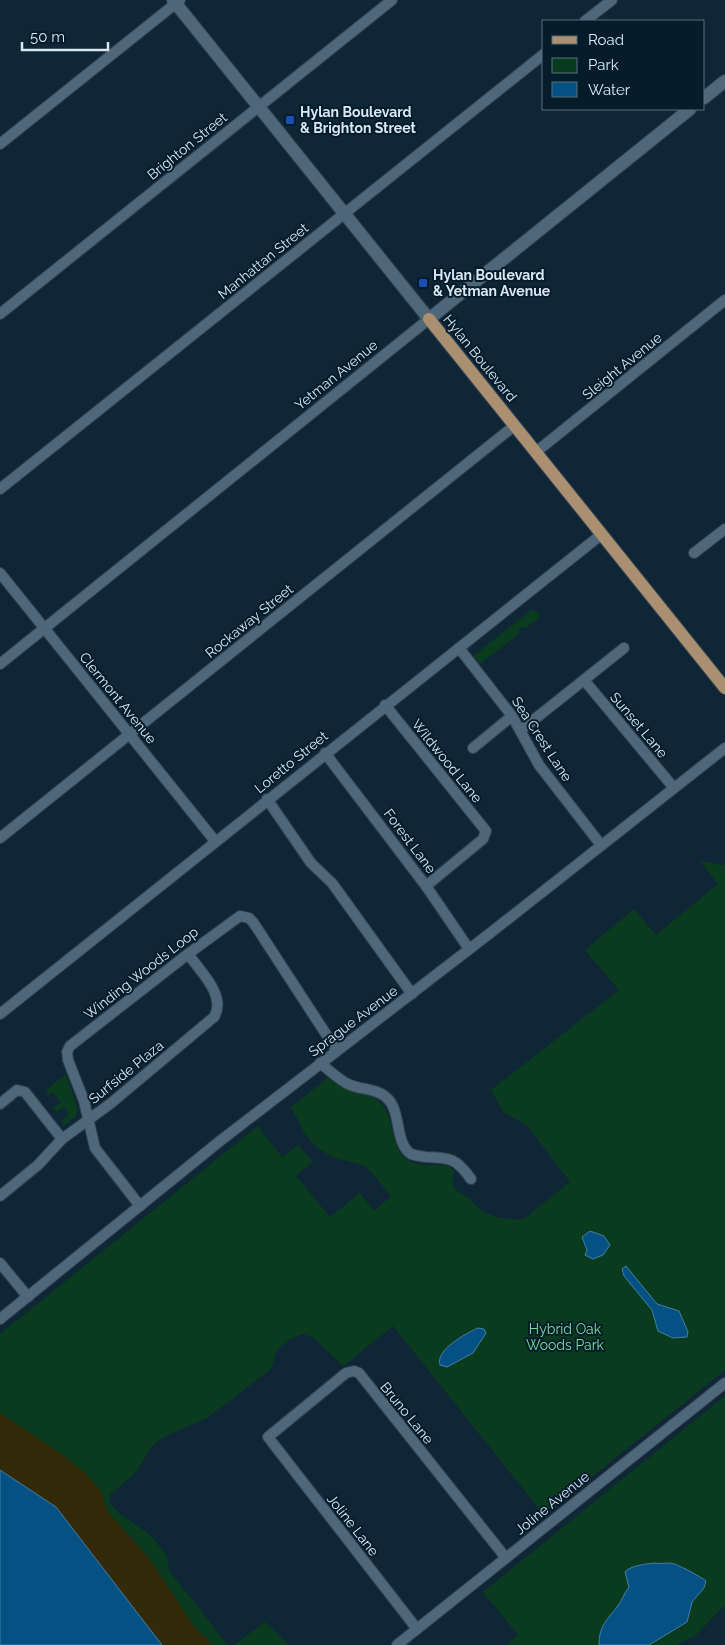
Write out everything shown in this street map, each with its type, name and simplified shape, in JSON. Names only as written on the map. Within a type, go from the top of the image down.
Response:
[{"type":"main road","name":"Hylan Boulevard","points":[[429,319],[725,688]]},
{"type":"street","name":"Brighton Street","points":[[0,314],[392,0]]},
{"type":"street","points":[[586,20],[612,0]]},
{"type":"street","name":"Hylan Boulevard","points":[[176,1],[429,319]]},
{"type":"street","points":[[0,144],[176,1]]},
{"type":"street","name":"Manhattan Street","points":[[0,490],[542,56]]},
{"type":"street","points":[[705,97],[725,81]]},
{"type":"street","name":"Yetman Avenue","points":[[0,664],[689,110]]},
{"type":"street","name":"Sleight Avenue","points":[[536,452],[725,300]]},
{"type":"street","name":"Rockaway Street","points":[[0,838],[514,426]]},
{"type":"street","points":[[694,554],[725,528]]},
{"type":"street","name":"Loretto Street","points":[[0,1014],[384,705],[602,534]]},
{"type":"street","name":"Clermont Avenue","points":[[0,573],[215,841]]},
{"type":"street","name":"Sea Crest Lane","points":[[459,648],[512,716],[540,766],[601,845]]},
{"type":"street","points":[[521,730],[624,648]]},
{"type":"street","name":"Sunset Lane","points":[[584,680],[674,788]]},
{"type":"street","name":"Wildwood Lane","points":[[384,705],[485,828],[487,834],[484,840],[426,886]]},
{"type":"street","name":"Wildwood Lane","points":[[473,748],[512,716]]},
{"type":"street","name":"Sprague Avenue","points":[[0,1319],[320,1063],[412,994],[725,748]]},
{"type":"street","name":"Forest Lane","points":[[325,753],[426,886],[469,949]]},
{"type":"street","points":[[267,799],[311,863],[332,883],[412,994]]},
{"type":"street","name":"Winding Woods Loop","points":[[140,1206],[95,1148],[89,1119],[68,1060],[68,1049],[188,954],[236,918],[249,918],[336,1051]]},
{"type":"street","name":"Surfside Plaza","points":[[0,1196],[38,1165],[62,1140],[110,1104],[214,1017],[218,1011],[215,992],[188,954]]},
{"type":"street","points":[[320,1063],[348,1084],[379,1092],[387,1098],[393,1107],[402,1139],[410,1152],[420,1156],[452,1158],[471,1179]]},
{"type":"street","points":[[0,1104],[17,1090],[26,1092],[62,1140]]},
{"type":"street","points":[[0,1263],[28,1297]]},
{"type":"street","name":"Bruno Lane","points":[[268,1437],[346,1373],[354,1371],[359,1374],[506,1558]]},
{"type":"street","name":"Joline Avenue","points":[[397,1645],[409,1641],[417,1629],[725,1383]]},
{"type":"street","name":"Joline Lane","points":[[268,1437],[417,1629]]},
{"type":"green space","points":[[533,609],[540,617],[527,627],[520,628],[518,635],[480,664],[473,656]]},
{"type":"green space","name":"Hybrid Oak Woods Park","points":[[700,861],[725,865],[725,1370],[544,1515],[393,1326],[343,1366],[314,1338],[303,1334],[290,1339],[277,1350],[271,1369],[207,1418],[162,1438],[151,1447],[137,1471],[110,1495],[109,1502],[120,1514],[149,1534],[166,1554],[170,1572],[228,1645],[213,1645],[195,1628],[149,1558],[107,1511],[101,1492],[0,1413],[0,1334],[258,1126],[282,1157],[298,1145],[313,1162],[296,1176],[330,1217],[360,1193],[374,1211],[391,1196],[366,1166],[334,1158],[316,1147],[305,1134],[291,1107],[329,1077],[342,1086],[370,1096],[381,1103],[386,1110],[397,1146],[407,1159],[420,1164],[450,1166],[454,1173],[454,1188],[480,1209],[498,1217],[524,1219],[570,1182],[527,1125],[504,1113],[491,1090],[619,990],[585,950],[634,909],[656,935],[718,884]]},
{"type":"green space","points":[[66,1074],[78,1110],[76,1116],[63,1126],[61,1121],[69,1114],[64,1107],[56,1112],[53,1108],[61,1103],[53,1092],[49,1095],[46,1090]]},
{"type":"green space","points":[[725,1396],[725,1605],[696,1635],[677,1645],[506,1645],[518,1635],[483,1592]]},
{"type":"green space","points":[[265,1622],[289,1645],[234,1645]]},
{"type":"sand","points":[[0,1413],[60,1453],[86,1474],[101,1492],[107,1511],[149,1558],[195,1628],[213,1645],[162,1645],[56,1507],[0,1470]]},
{"type":"water","points":[[590,1231],[604,1236],[610,1245],[603,1255],[593,1259],[585,1255],[587,1250],[582,1237]]},
{"type":"water","points":[[626,1266],[657,1304],[679,1311],[688,1332],[687,1337],[673,1338],[658,1331],[652,1310],[624,1276],[622,1269]]},
{"type":"water","points":[[478,1328],[484,1329],[486,1333],[473,1353],[447,1367],[440,1365],[440,1359],[446,1348],[459,1338]]},
{"type":"water","points":[[0,1470],[56,1507],[162,1645],[0,1645]]},
{"type":"water","points":[[654,1563],[673,1564],[688,1570],[706,1581],[704,1588],[692,1602],[687,1622],[649,1645],[599,1645],[600,1633],[604,1624],[619,1605],[629,1587],[625,1572],[634,1567]]},
{"type":"place","name":"Hylan Boulevard & Brighton Street","points":[[290,120]]},
{"type":"place","name":"Hylan Boulevard & Yetman Avenue","points":[[423,283]]}]
